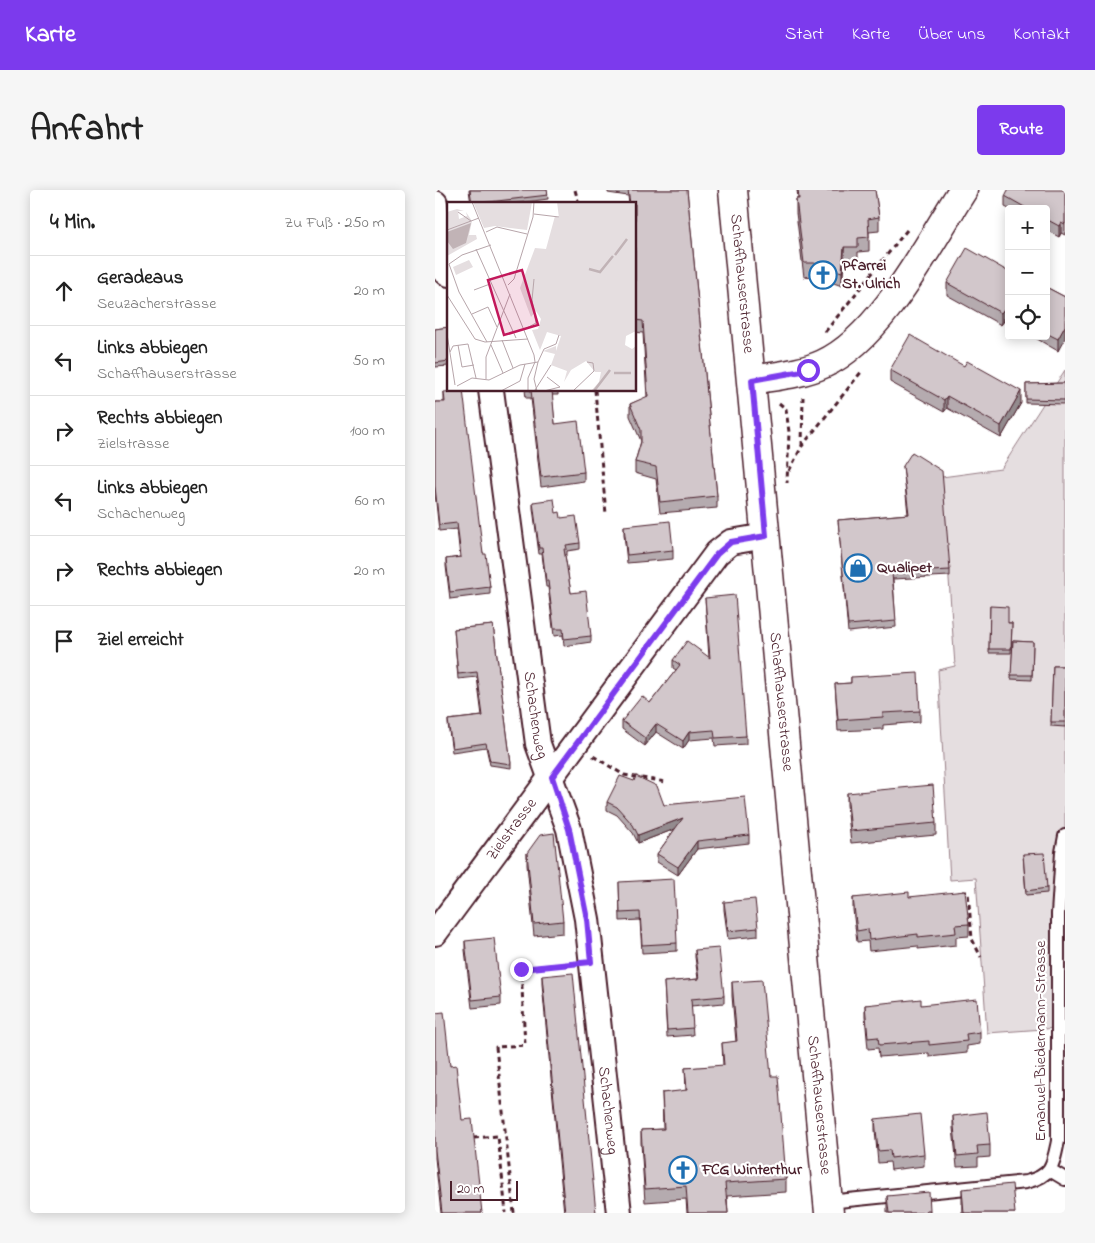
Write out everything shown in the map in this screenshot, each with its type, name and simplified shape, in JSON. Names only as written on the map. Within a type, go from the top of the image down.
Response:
[{"type":"main road","name":"Schaffhauserstrasse","points":[[733,190],[829,1208]]},
{"type":"main road","points":[[752,380],[802,371],[822,364],[839,356],[856,342],[871,328],[893,299],[963,190]]},
{"type":"street","points":[[435,203],[442,272]]},
{"type":"street","name":"Schachenweg","points":[[491,391],[538,744],[552,777],[569,829],[587,919],[619,1213]]},
{"type":"street","name":"Zielstrasse","points":[[435,933],[717,554],[731,542],[766,536]]},
{"type":"lane","name":"Emanuel-Biedermann-Strasse","points":[[1050,1170],[1058,1142],[1057,914],[1061,852],[1065,836]]},
{"type":"lane","points":[[829,1208],[1026,1182],[1040,1178],[1050,1170],[1065,1179]]},
{"type":"path","points":[[823,335],[911,224]]},
{"type":"path","points":[[788,474],[801,446],[864,368]]},
{"type":"path","points":[[595,391],[607,514]]},
{"type":"path","points":[[801,446],[803,395]]},
{"type":"path","points":[[585,751],[624,775],[666,782]]},
{"type":"path","points":[[959,893],[968,892],[972,939],[981,957]]},
{"type":"path","points":[[515,1213],[496,1047],[525,1045],[521,969],[591,962]]},
{"type":"path","points":[[473,1138],[498,1136],[506,1213]]},
{"type":"shaded area","points":[[1065,370],[1065,960],[1058,962],[1058,1028],[987,1033],[976,878],[950,880],[938,670],[955,666],[942,477],[1001,469]]},
{"type":"building","points":[[470,190],[547,190],[548,195],[489,202],[472,202]]},
{"type":"building","points":[[628,190],[687,190],[717,496],[660,502],[656,467],[635,462],[641,442],[641,430],[630,404],[648,396],[643,321],[636,320],[636,202],[630,202]]},
{"type":"building","points":[[798,190],[875,190],[879,217],[868,219],[869,237],[858,238],[858,247],[844,247],[842,272],[814,263],[804,263],[796,199],[799,199]]},
{"type":"building","points":[[1008,190],[1065,190],[1065,224],[1061,222],[1059,226],[1050,221],[1050,205],[1021,205],[1005,196]]},
{"type":"building","points":[[967,248],[1005,270],[1005,310],[1001,313],[947,283]]},
{"type":"building","points":[[1050,289],[1065,297],[1065,326],[1058,339],[1050,335]]},
{"type":"building","points":[[447,327],[447,361],[435,363],[435,329]]},
{"type":"building","points":[[910,335],[964,366],[967,361],[1021,391],[1001,426],[947,396],[944,400],[890,370]]},
{"type":"building","points":[[1065,383],[1065,400],[1026,399],[1026,384]]},
{"type":"building","points":[[463,391],[483,554],[486,554],[490,587],[450,592],[446,559],[461,557],[457,523],[439,525],[435,486],[435,402],[445,402],[444,392]]},
{"type":"building","points":[[531,391],[552,391],[555,424],[578,421],[584,472],[541,477]]},
{"type":"building","points":[[912,452],[942,471],[950,570],[892,573],[896,621],[848,625],[838,520],[909,514],[903,466]]},
{"type":"building","points":[[554,499],[556,513],[560,512],[561,518],[576,516],[580,543],[566,545],[567,549],[564,549],[571,593],[586,591],[591,636],[564,639],[563,629],[554,629],[548,581],[546,581],[542,548],[539,548],[533,502]]},
{"type":"building","points":[[670,521],[673,550],[627,555],[624,526]]},
{"type":"building","points":[[735,595],[746,736],[715,738],[714,730],[689,732],[683,741],[656,724],[645,738],[622,721],[642,696],[650,703],[680,665],[673,660],[687,641],[710,658],[705,598]]},
{"type":"building","points":[[990,606],[1008,607],[1008,623],[1012,623],[1011,649],[989,649]]},
{"type":"building","points":[[493,625],[511,764],[490,761],[486,743],[452,748],[448,720],[483,716],[477,672],[458,674],[454,629]]},
{"type":"building","points":[[1013,641],[1033,642],[1032,675],[1011,675]]},
{"type":"building","points":[[1053,666],[1065,666],[1065,722],[1051,722]]},
{"type":"building","points":[[918,673],[920,711],[883,713],[883,717],[838,720],[835,684],[851,683],[851,677]]},
{"type":"building","points":[[620,776],[634,781],[636,776],[657,786],[664,805],[745,797],[749,835],[697,841],[678,867],[657,854],[683,818],[638,835],[633,825],[617,807],[607,802]]},
{"type":"building","points":[[933,785],[936,823],[851,831],[847,793]]},
{"type":"building","points":[[554,833],[563,921],[534,924],[527,853],[540,835]]},
{"type":"building","points":[[1044,853],[1047,888],[1026,891],[1023,854]]},
{"type":"building","points":[[674,879],[677,943],[642,945],[640,912],[620,913],[619,882]]},
{"type":"building","points":[[965,891],[969,924],[955,925],[956,933],[918,937],[918,934],[869,940],[868,929],[857,931],[853,898],[909,892],[909,897]]},
{"type":"building","points":[[755,899],[758,928],[728,931],[724,902]]},
{"type":"building","points":[[494,938],[501,997],[472,1000],[465,941]]},
{"type":"building","points":[[719,948],[724,996],[691,999],[693,1028],[667,1030],[664,982],[699,979],[695,950]]},
{"type":"building","points":[[573,973],[596,1213],[565,1213],[542,976]]},
{"type":"building","points":[[762,980],[771,1076],[778,1076],[786,1179],[725,1183],[728,1213],[688,1213],[686,1186],[645,1189],[641,1130],[664,1129],[662,1093],[687,1090],[685,1068],[724,1065],[722,1043],[737,1041],[732,982]]},
{"type":"building","points":[[921,999],[921,1005],[977,999],[980,1032],[966,1034],[967,1041],[929,1045],[929,1041],[879,1045],[878,1037],[868,1038],[865,1005]]},
{"type":"building","points":[[444,1012],[450,1066],[456,1065],[462,1120],[472,1119],[482,1213],[442,1213],[435,1150],[435,1013]]},
{"type":"building","points":[[987,1112],[990,1145],[977,1146],[978,1154],[957,1156],[953,1116]]},
{"type":"building","points":[[920,1114],[924,1154],[891,1158],[890,1150],[878,1151],[875,1119]]},
{"type":"building","points":[[1012,1184],[1015,1213],[964,1213],[962,1189]]},
{"type":"building","points":[[929,1192],[930,1210],[926,1210],[926,1213],[889,1213],[887,1196]]},
{"type":"place","name":"Pfarrei St. Ulrich","points":[[823,275]]},
{"type":"place","name":"Qualipet","points":[[858,568]]},
{"type":"place","name":"FCG Winterthur","points":[[683,1170]]},
{"type":"route","points":[[521,969],[591,962],[587,919],[569,829],[552,777],[717,554],[731,542],[766,536],[752,380],[808,370]]}]
